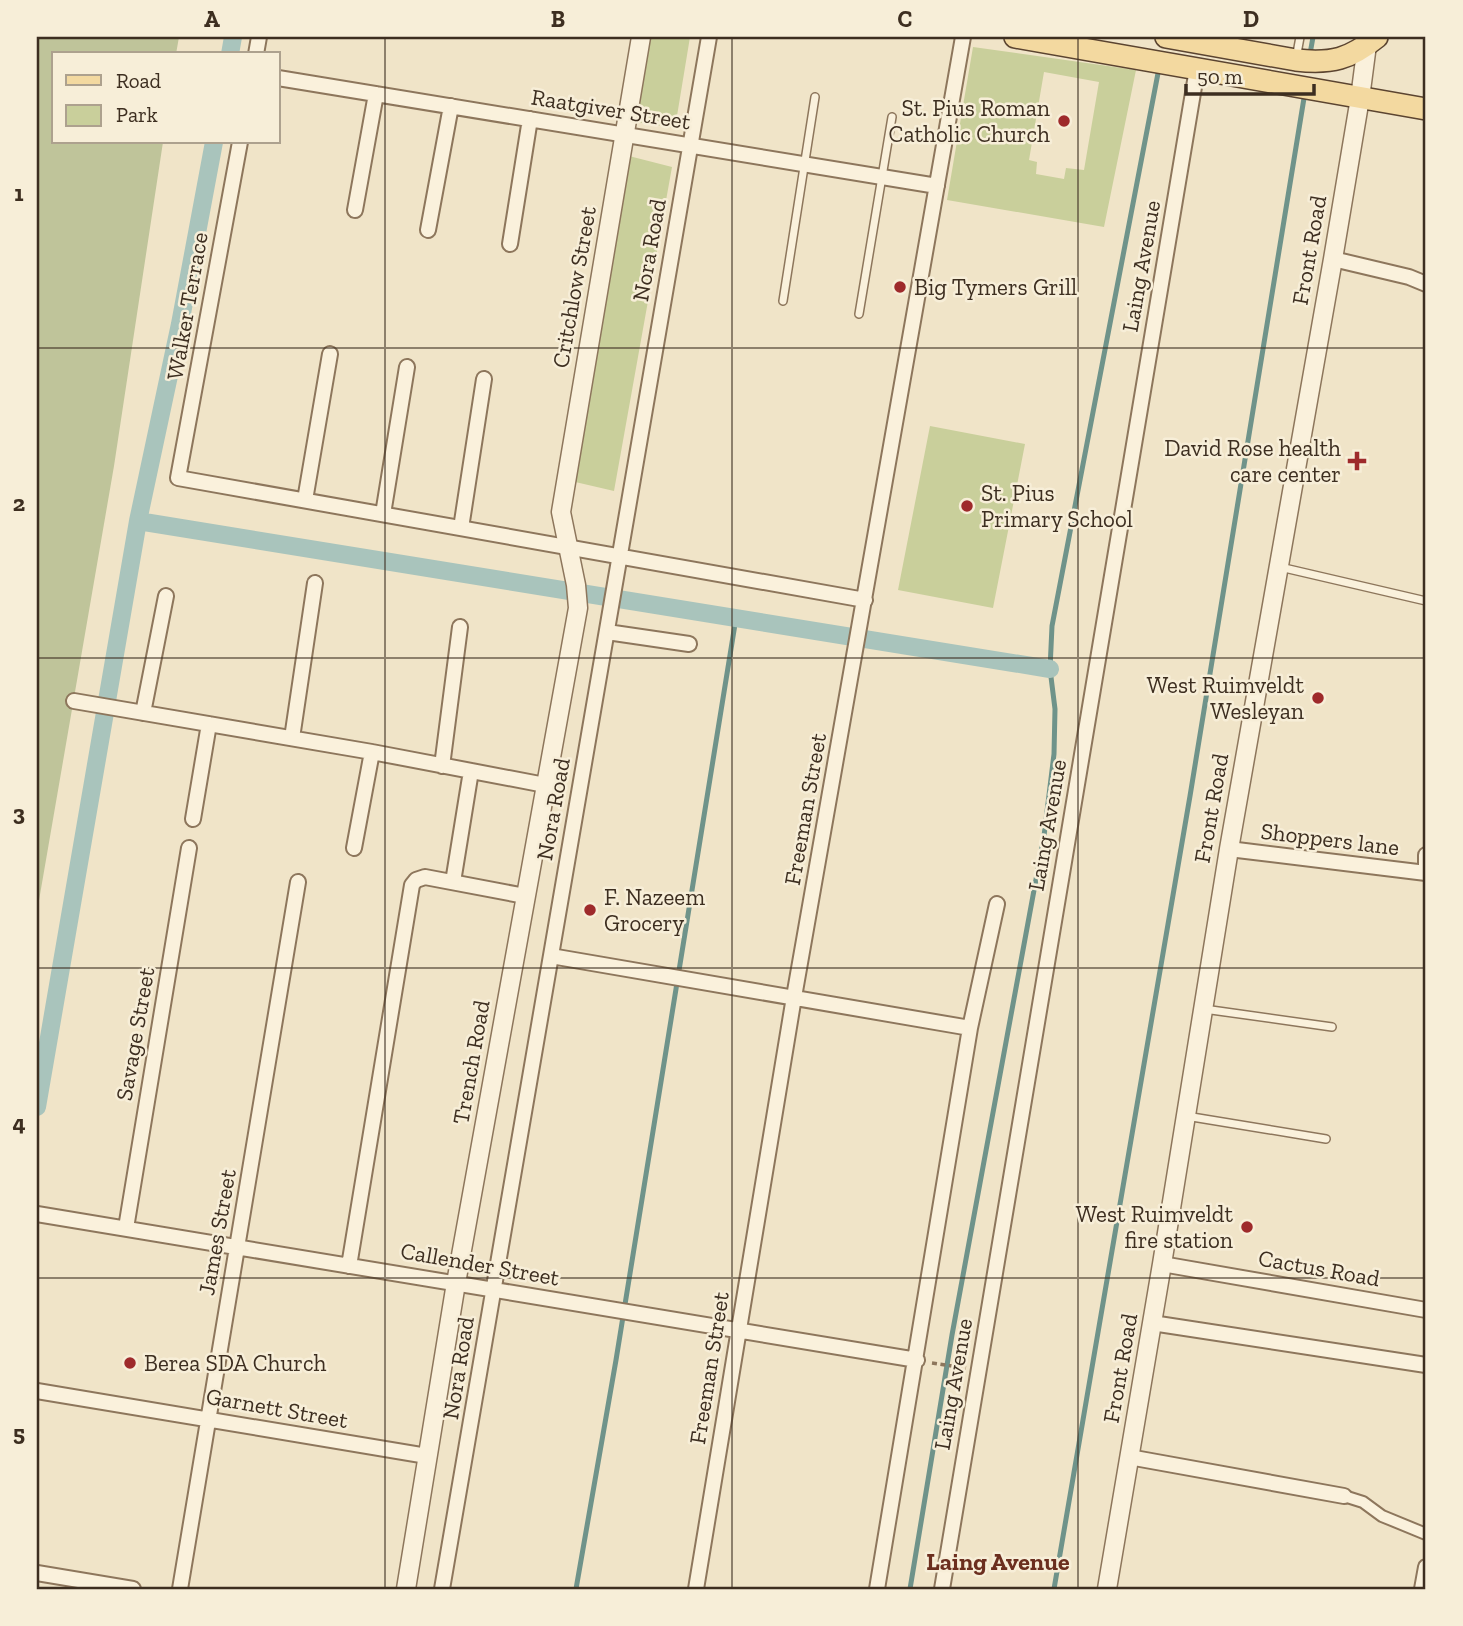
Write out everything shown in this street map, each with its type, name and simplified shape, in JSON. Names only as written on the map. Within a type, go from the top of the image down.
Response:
[{"type":"main road","points":[[1014,37],[1426,109]]},
{"type":"main road","points":[[1166,37],[1296,60],[1317,61],[1341,59],[1370,40]]},
{"type":"street","name":"Critchlow Street","points":[[566,545],[561,512],[641,37]]},
{"type":"street","name":"Nora Road","points":[[442,1589],[709,37]]},
{"type":"street","name":"Freeman Street","points":[[696,1589],[794,997],[963,37]]},
{"type":"street","name":"Front Road","points":[[1107,1589],[1228,849],[1370,40]]},
{"type":"street","name":"Laing Avenue","points":[[942,1589],[1192,68]]},
{"type":"street","name":"Raatgiver Street","points":[[280,78],[937,186]]},
{"type":"street","points":[[355,210],[376,94]]},
{"type":"street","points":[[428,230],[451,106]]},
{"type":"street","points":[[510,244],[530,119]]},
{"type":"street","name":"Walker Terrace","points":[[240,144],[178,478],[305,500]]},
{"type":"street","points":[[1333,259],[1409,277],[1426,284]]},
{"type":"street","points":[[330,354],[305,500],[865,600]]},
{"type":"street","points":[[383,514],[407,367]]},
{"type":"street","points":[[460,528],[484,379]]},
{"type":"street","name":"Trench Road","points":[[405,1589],[456,1283],[578,608],[576,585],[566,545]]},
{"type":"street","points":[[292,738],[315,583]]},
{"type":"street","points":[[143,713],[166,596]]},
{"type":"street","points":[[442,766],[460,627]]},
{"type":"street","points":[[607,632],[689,644]]},
{"type":"street","points":[[74,701],[372,752],[545,785]]},
{"type":"street","points":[[193,819],[209,724]]},
{"type":"street","points":[[354,848],[372,752]]},
{"type":"street","points":[[453,882],[471,771]]},
{"type":"street","name":"Savage Street","points":[[126,1228],[190,848]]},
{"type":"street","name":"Shoppers lane","points":[[1228,849],[1426,873]]},
{"type":"street","points":[[1426,855],[1426,873]]},
{"type":"street","points":[[349,1266],[410,892],[420,877],[525,896]]},
{"type":"street","name":"James Street","points":[[180,1589],[298,882]]},
{"type":"street","points":[[877,1589],[916,1360],[935,1226],[970,1028],[997,904]]},
{"type":"street","points":[[551,956],[970,1028]]},
{"type":"street","name":"Callender Street","points":[[37,1213],[916,1360]]},
{"type":"street","name":"Cactus Road","points":[[1162,1264],[1426,1310]]},
{"type":"street","points":[[1152,1323],[1426,1365]]},
{"type":"street","name":"Garnett Street","points":[[37,1391],[428,1456]]},
{"type":"street","points":[[1129,1457],[1344,1496],[1363,1502],[1381,1516],[1426,1534]]},
{"type":"street","points":[[1422,1589],[1426,1567]]},
{"type":"street","points":[[37,1573],[133,1589]]},
{"type":"lane","points":[[1296,60],[1300,37]]},
{"type":"lane","points":[[783,301],[816,97]]},
{"type":"lane","points":[[859,314],[892,117]]},
{"type":"lane","points":[[1278,567],[1426,601]]},
{"type":"lane","points":[[1203,1009],[1332,1027]]},
{"type":"lane","points":[[1186,1116],[1326,1139]]},
{"type":"path","points":[[934,1363],[962,1367]]},
{"type":"green space","points":[[37,37],[179,37],[176,52],[52,52],[52,144],[163,144],[114,466],[37,912]]},
{"type":"green space","points":[[651,37],[690,37],[675,128],[636,122]]},
{"type":"green space","points":[[973,47],[1136,70],[1104,227],[947,200]],"holes":[[[1044,72],[1099,82],[1084,170],[1066,168],[1064,179],[1036,174],[1037,162],[1029,160]]]},
{"type":"green space","points":[[629,156],[672,167],[614,491],[571,481]]},
{"type":"green space","points":[[930,426],[1025,444],[993,608],[898,590]]},
{"type":"waterway","points":[[230,52],[233,37]]},
{"type":"waterway","points":[[1310,54],[1313,37]]},
{"type":"waterway","points":[[910,1589],[952,1335],[1044,836],[1054,754],[1055,709],[1050,669],[1052,626],[1159,68]]},
{"type":"waterway","points":[[1054,1589],[1190,796],[1305,92]]},
{"type":"waterway","points":[[37,1107],[138,521],[180,324],[214,144]]},
{"type":"waterway","points":[[138,521],[1050,669]]},
{"type":"waterway","points":[[576,1589],[616,1360],[736,618]]},
{"type":"place","name":"St. Pius Roman Catholic Church","points":[[1064,121]]},
{"type":"place","name":"Big Tymers Grill","points":[[900,287]]},
{"type":"place","name":"David Rose health care center","points":[[1357,461]]},
{"type":"place","name":"St. Pius Primary School","points":[[967,506]]},
{"type":"place","name":"West Ruimveldt Wesleyan","points":[[1318,698]]},
{"type":"place","name":"F. Nazeem Grocery","points":[[590,910]]},
{"type":"place","name":"West Ruimveldt fire station","points":[[1247,1227]]},
{"type":"place","name":"Berea SDA Church","points":[[130,1363]]},
{"type":"district","name":"Laing Avenue","points":[[998,1561]]}]
